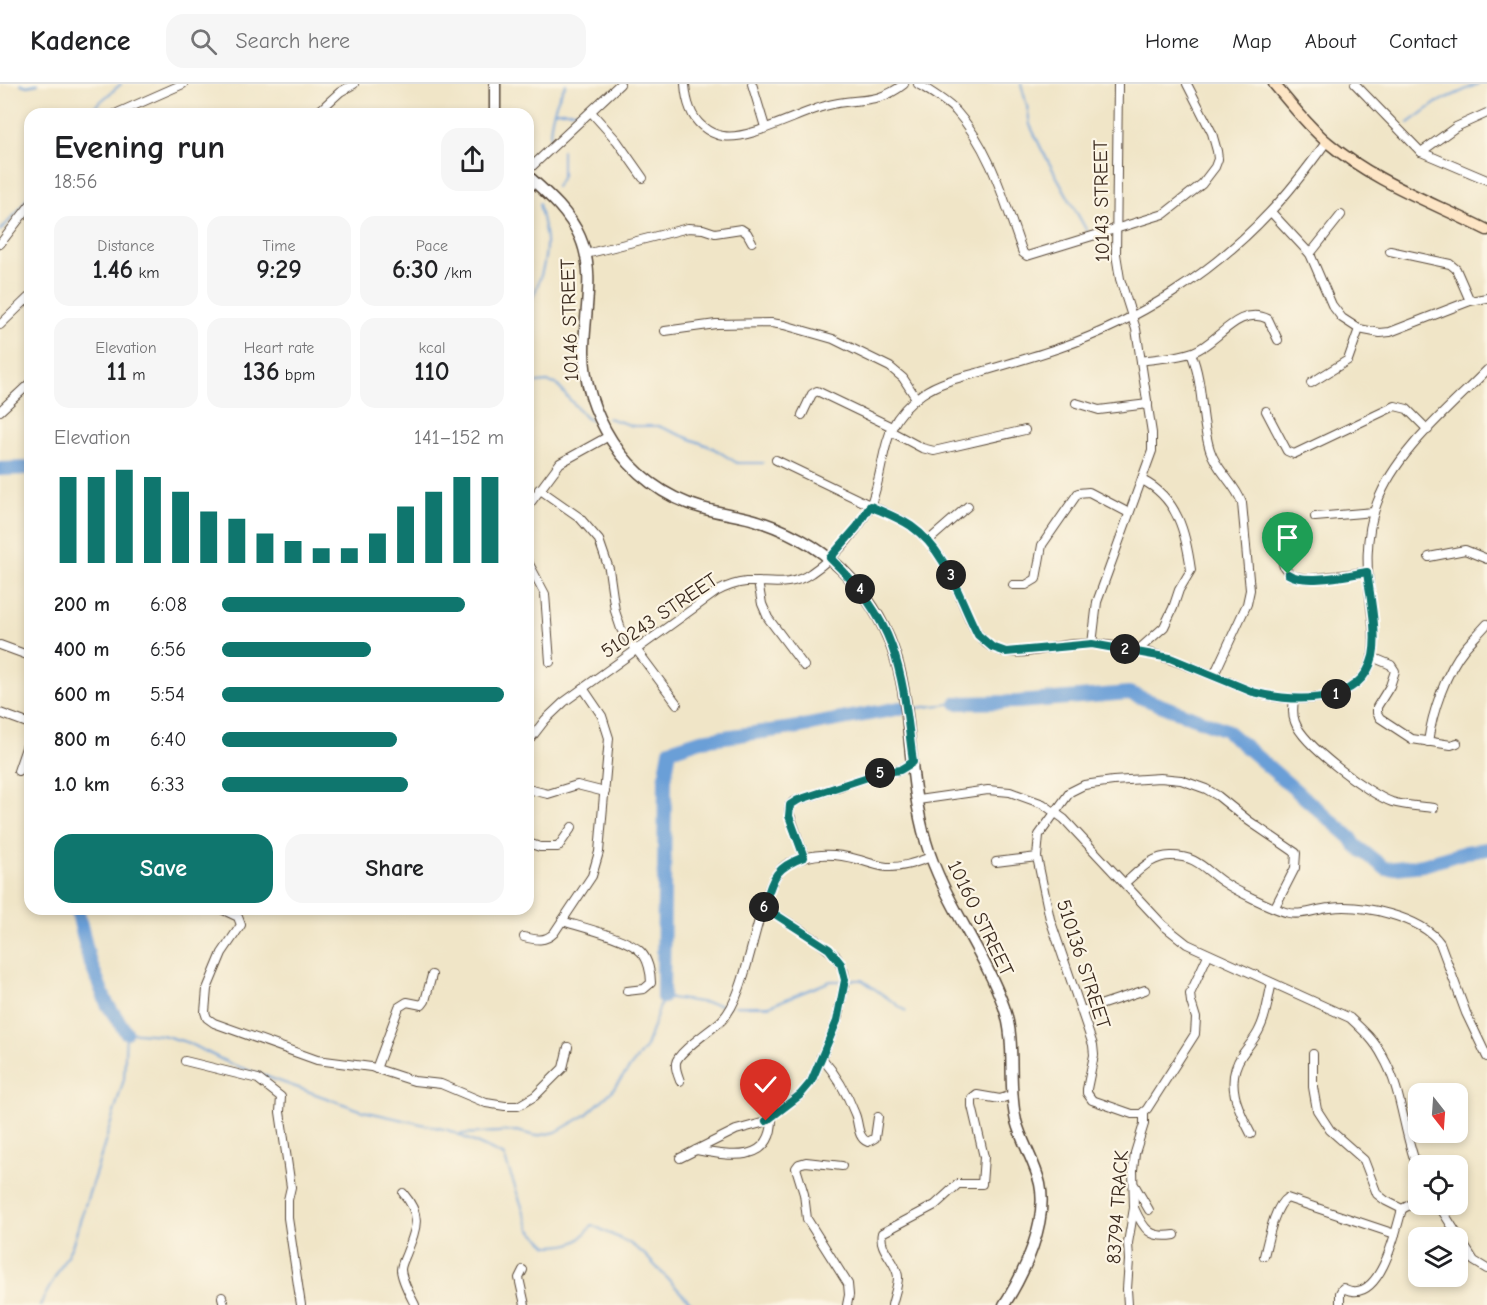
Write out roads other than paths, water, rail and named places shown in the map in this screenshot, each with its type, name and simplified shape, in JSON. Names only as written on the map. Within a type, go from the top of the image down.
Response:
[{"type":"main road","points":[[1274,84],[1305,120],[1357,165],[1382,180],[1487,230]]},
{"type":"street","points":[[129,108],[183,84]]},
{"type":"street","points":[[323,108],[340,92],[354,84]]},
{"type":"street","points":[[495,84],[495,108]]},
{"type":"street","points":[[534,164],[620,84]]},
{"type":"street","points":[[686,84],[687,99],[693,115],[703,126],[716,135],[736,136],[826,105],[880,98],[904,84]]},
{"type":"street","points":[[752,84],[765,127]]},
{"type":"street","points":[[918,84],[948,105],[970,129],[1002,189],[1025,255],[1156,217],[1172,210],[1202,184],[1218,159],[1215,142],[1187,84]]},
{"type":"street","name":"10143 STREET","points":[[1092,644],[1097,602],[1152,451],[1148,405],[1133,316],[1120,279],[1116,254],[1118,84]]},
{"type":"street","points":[[1355,84],[1421,152],[1487,180]]},
{"type":"street","points":[[591,112],[617,141],[643,178]]},
{"type":"street","points":[[1421,152],[1456,127],[1487,113]]},
{"type":"street","points":[[891,429],[900,414],[916,398],[942,383],[1061,348],[1133,316],[1190,281],[1249,234],[1271,212],[1301,177],[1327,141]]},
{"type":"street","name":"10146 STREET","points":[[534,182],[567,214],[579,234],[589,280],[584,348],[585,370],[593,403],[609,436],[632,467],[673,497],[704,509],[757,520],[777,527],[830,558]]},
{"type":"street","points":[[1271,212],[1310,254],[1337,312],[1359,329],[1380,333],[1390,332],[1470,301],[1487,298]]},
{"type":"street","points":[[0,244],[24,213]]},
{"type":"street","points":[[1310,254],[1341,215]]},
{"type":"street","points":[[585,254],[688,228],[715,233],[741,229],[747,233],[752,242]]},
{"type":"street","points":[[1390,251],[1450,264],[1456,269],[1470,301]]},
{"type":"street","points":[[0,325],[24,302]]},
{"type":"street","points":[[1141,361],[1191,353],[1235,322],[1255,316],[1268,319],[1278,340]]},
{"type":"street","points":[[665,331],[716,324],[771,322],[790,326],[833,339],[890,367],[903,378],[916,398]]},
{"type":"street","points":[[1311,383],[1348,360],[1359,329]]},
{"type":"street","points":[[1191,353],[1196,368],[1210,453],[1237,491],[1242,502],[1250,590],[1247,604],[1214,675]]},
{"type":"street","points":[[776,460],[911,526],[928,541],[950,573],[978,635],[992,647],[1013,653],[1075,644],[1092,644],[1170,658],[1253,692],[1278,698],[1324,697],[1343,691],[1360,679],[1372,657],[1374,632],[1367,572],[1368,541],[1374,512],[1394,469],[1428,430],[1487,370]]},
{"type":"street","points":[[2,405],[24,388]]},
{"type":"street","points":[[802,415],[812,394],[817,391],[891,429],[922,448],[934,450],[1025,430]]},
{"type":"street","points":[[1076,403],[1099,410],[1148,405]]},
{"type":"street","points":[[1266,411],[1287,451],[1294,454],[1395,406],[1407,409],[1428,430]]},
{"type":"street","name":"510243 STREET","points":[[534,734],[553,710],[716,592],[734,584],[794,582],[811,573],[830,558],[857,527],[870,506],[891,429]]},
{"type":"street","points":[[534,497],[560,462],[609,436]]},
{"type":"street","points":[[1137,651],[1164,627],[1179,590],[1191,570],[1179,519],[1162,493],[1142,480]]},
{"type":"street","points":[[539,489],[579,517],[599,540],[609,568],[617,621],[624,634],[677,704]]},
{"type":"street","points":[[1013,585],[1026,585],[1036,579],[1042,545],[1078,493],[1089,492],[1129,513]]},
{"type":"street","points":[[928,541],[968,506]]},
{"type":"street","points":[[1315,517],[1374,512]]},
{"type":"street","points":[[1274,534],[1284,567],[1291,576],[1309,579],[1367,572]]},
{"type":"street","points":[[1430,557],[1465,550],[1487,559]]},
{"type":"street","name":"10160 STREET","points":[[830,558],[866,596],[891,642],[902,676],[918,800],[926,842],[931,857],[990,972],[1005,1009],[1011,1037],[1012,1095],[1017,1126],[1038,1177],[1042,1203],[1028,1260],[1004,1305]]},
{"type":"street","points":[[534,573],[545,594],[550,662]]},
{"type":"street","points":[[758,582],[762,604],[768,618],[804,666]]},
{"type":"street","points":[[1428,742],[1432,714],[1456,661],[1464,648],[1487,624]]},
{"type":"street","points":[[0,645],[24,654]]},
{"type":"street","points":[[1372,657],[1387,662],[1395,671],[1390,687],[1377,707],[1378,715],[1408,738],[1451,745],[1457,743]]},
{"type":"street","points":[[524,937],[541,940],[548,938],[587,885],[599,852],[609,738],[602,716],[583,688]]},
{"type":"street","points":[[1294,699],[1293,714],[1298,729],[1309,742],[1340,768],[1390,801],[1434,808]]},
{"type":"street","points":[[0,713],[24,722]]},
{"type":"street","points":[[18,771],[24,754]]},
{"type":"street","points":[[804,857],[789,816],[789,808],[793,802],[880,773],[900,770],[913,762]]},
{"type":"street","name":"510136 STREET","points":[[1144,1112],[1132,1114],[1098,1103],[1089,1097],[1087,1089],[1094,1051],[1050,919],[1037,857],[1039,835],[1070,792],[1091,784],[1171,778],[1181,780],[1206,789],[1296,854],[1295,868],[1275,907]]},
{"type":"street","points":[[534,790],[548,794],[577,785],[605,792]]},
{"type":"street","points":[[918,800],[973,792],[1000,791],[1032,798],[1055,811],[1174,935],[1208,955],[1350,1018],[1369,1036],[1389,1067],[1412,1155]]},
{"type":"street","points":[[534,845],[558,848],[572,827]]},
{"type":"street","points":[[680,1081],[676,1066],[678,1057],[726,1016],[736,999],[770,887],[783,866],[816,854],[834,854],[887,867],[905,865],[931,857]]},
{"type":"street","points":[[996,862],[1037,857]]},
{"type":"street","points":[[1125,884],[1154,860],[1164,857],[1186,858],[1203,865],[1224,883],[1287,912],[1299,914],[1337,907],[1362,909],[1399,918],[1431,934],[1443,949],[1471,1025],[1487,1057]]},
{"type":"street","points":[[680,1158],[736,1130],[762,1123],[807,1088],[822,1057],[840,1009],[844,991],[844,972],[836,956],[829,949],[764,907]]},
{"type":"street","points":[[236,915],[241,925],[222,953],[207,989],[205,1012],[210,1022],[317,1060],[376,1069],[414,1081],[441,1084],[486,1103],[512,1107],[530,1100],[560,1071],[564,1065],[568,1047]]},
{"type":"street","points":[[562,921],[624,942],[640,951],[646,960],[651,983],[644,989],[627,992]]},
{"type":"street","points":[[1144,1112],[1195,1034],[1196,1018],[1190,994],[1208,955]]},
{"type":"street","points":[[376,1069],[399,1007],[407,1002],[420,1006],[424,1003],[432,975]]},
{"type":"street","points":[[1251,1134],[1237,1104],[1234,1076],[1241,1055],[1261,1026],[1272,983]]},
{"type":"street","points":[[1082,1011],[1145,990]]},
{"type":"street","points":[[1313,1054],[1313,1087],[1317,1110],[1330,1130],[1367,1165],[1375,1188],[1381,1197],[1402,1209]]},
{"type":"street","points":[[822,1057],[833,1071],[855,1112],[864,1141],[868,1142],[875,1138],[878,1117]]},
{"type":"street","points":[[185,1061],[258,1079],[281,1097],[280,1112],[291,1187],[288,1218],[301,1305]]},
{"type":"street","points":[[892,1305],[898,1275],[883,1246],[880,1238],[882,1233],[935,1205],[958,1184],[982,1184],[984,1157],[972,1099],[976,1095],[1000,1099],[1012,1095]]},
{"type":"street","name":"83794 TRACK","points":[[1128,1305],[1130,1260],[1128,1244],[1134,1208],[1135,1153],[1144,1125],[1144,1112]]},
{"type":"street","points":[[696,1150],[726,1155],[753,1152],[768,1140],[771,1134],[772,1117]]},
{"type":"street","points":[[842,1166],[806,1162],[799,1164],[796,1168],[804,1194],[807,1219],[848,1284],[847,1305]]},
{"type":"street","points":[[1133,1183],[1149,1210]]},
{"type":"street","points":[[403,1193],[410,1200],[417,1216],[415,1233],[401,1268],[415,1305]]},
{"type":"street","points":[[1264,1256],[1277,1213],[1283,1200],[1287,1198],[1395,1234]]},
{"type":"street","points":[[1340,1305],[1340,1293],[1343,1288],[1352,1292],[1358,1290],[1368,1286],[1378,1275],[1388,1256],[1402,1209],[1408,1206]]},
{"type":"street","points":[[1134,1208],[1141,1223],[1151,1233],[1162,1237],[1175,1235]]},
{"type":"street","points":[[1445,1215],[1474,1261],[1487,1269]]},
{"type":"street","points":[[523,1270],[519,1278],[525,1305]]},
{"type":"waterway","points":[[21,84],[27,86],[38,84]]},
{"type":"waterway","points":[[93,108],[121,84]]},
{"type":"waterway","points":[[550,138],[554,110],[566,84]]},
{"type":"waterway","points":[[1021,84],[1030,125],[1088,233]]},
{"type":"waterway","points":[[1409,123],[1436,103],[1478,84]]},
{"type":"waterway","points":[[555,111],[582,111]]},
{"type":"waterway","points":[[556,187],[562,176],[562,151]]},
{"type":"waterway","points":[[0,231],[24,203]]},
{"type":"waterway","points":[[534,293],[543,266],[546,240],[539,203]]},
{"type":"waterway","points":[[534,383],[556,384],[586,418],[593,421]]},
{"type":"waterway","points":[[608,418],[633,426],[658,426],[713,448],[737,463],[763,463]]},
{"type":"waterway","points":[[0,469],[24,468]]},
{"type":"waterway","points":[[957,703],[1018,702],[1129,693],[1226,730],[1351,838],[1356,846],[1386,869],[1423,865],[1466,852],[1487,849]]},
{"type":"waterway","points":[[916,708],[957,703]]},
{"type":"waterway","points":[[663,997],[665,778],[670,750],[701,740],[793,728],[901,708]]},
{"type":"waterway","points":[[78,915],[89,959],[107,1004],[126,1032]]},
{"type":"waterway","points":[[846,980],[862,980],[906,1011]]},
{"type":"waterway","points":[[735,1006],[769,1006],[831,981],[841,981]]},
{"type":"waterway","points":[[460,1134],[517,1131],[536,1136],[556,1132],[586,1115],[610,1093],[646,1047],[663,997],[729,1006]]},
{"type":"waterway","points":[[40,1305],[72,1246],[101,1156],[124,1079],[126,1032],[162,1035],[186,1042],[231,1064],[363,1111],[448,1130],[504,1156],[530,1229],[548,1246],[574,1243],[592,1225],[629,1243],[643,1253],[693,1305]]}]
